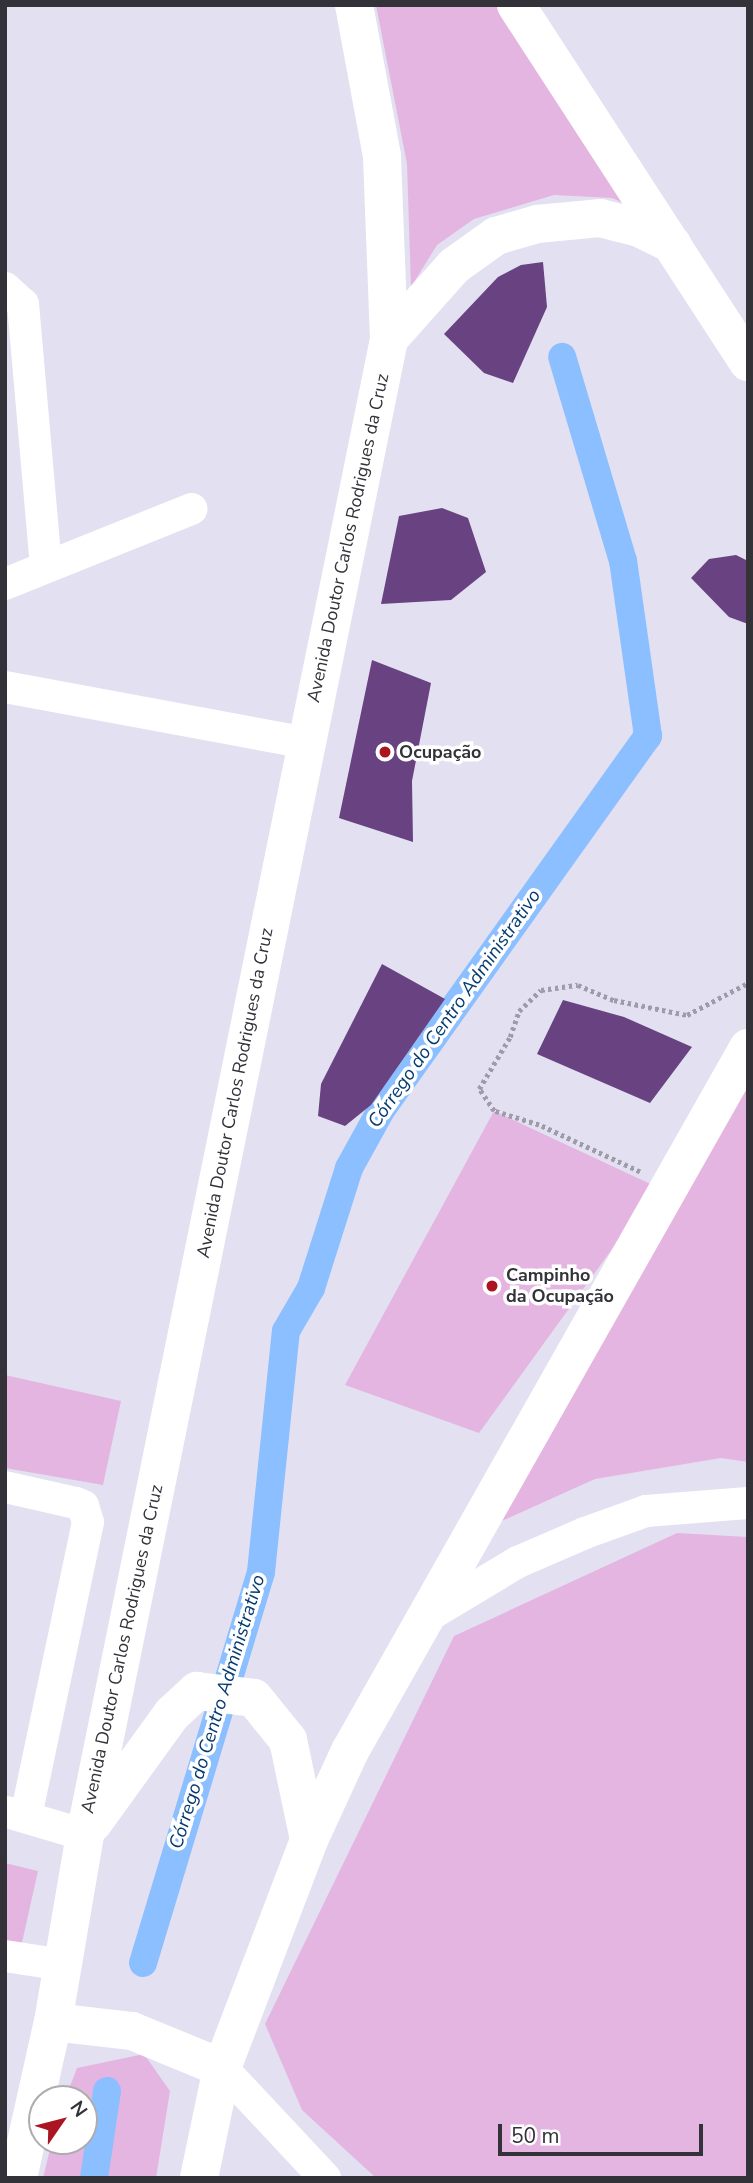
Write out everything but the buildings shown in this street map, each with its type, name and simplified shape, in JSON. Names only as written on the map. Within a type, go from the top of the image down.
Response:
[{"type":"main road","name":"Avenida Doutor Carlos Rodrigues da Cruz","points":[[18,2178],[53,2022],[85,1835],[388,339],[382,156],[354,5]]},
{"type":"main road","points":[[516,5],[748,362]]},
{"type":"main road","points":[[388,339],[454,266],[496,236],[537,224],[600,218],[672,244]]},
{"type":"main road","points":[[199,2178],[222,2068],[309,1840],[350,1751],[748,1048]]},
{"type":"main road","points":[[85,1835],[172,1714],[197,1691],[254,1698],[288,1740],[309,1840]]},
{"type":"main road","points":[[53,2022],[132,2031],[222,2068]]},
{"type":"street","points":[[5,288],[23,304],[46,566]]},
{"type":"street","points":[[5,584],[191,509]]},
{"type":"street","points":[[5,687],[306,743]]},
{"type":"street","points":[[5,1488],[76,1503],[83,1506],[88,1522],[16,1814],[85,1835]]},
{"type":"street","points":[[422,1620],[517,1562],[585,1532],[646,1511],[748,1503]]},
{"type":"street","points":[[5,1956],[62,1965]]},
{"type":"street","points":[[222,2068],[325,2178]]},
{"type":"path","points":[[652,1178],[581,1143],[494,1111],[479,1090],[510,1037],[519,1011],[541,990],[578,985],[614,1000],[687,1015],[748,983]]},
{"type":"shaded area","points":[[376,5],[519,5],[661,220],[612,198],[554,195],[474,219],[437,245],[411,287],[407,164]]},
{"type":"shaded area","points":[[748,1064],[748,1462],[721,1458],[595,1479],[482,1530]]},
{"type":"shaded area","name":"Campinho da Ocupação","points":[[494,1111],[657,1187],[479,1433],[345,1385]]},
{"type":"shaded area","points":[[5,1375],[121,1401],[103,1485],[5,1468]]},
{"type":"shaded area","points":[[677,1533],[748,1537],[748,2178],[376,2178],[302,2110],[265,2024],[454,1636]]},
{"type":"shaded area","points":[[5,1863],[38,1871],[21,1947],[5,1943]]},
{"type":"shaded area","points":[[144,2054],[170,2091],[156,2178],[43,2178],[49,2155],[98,2155],[98,2085],[70,2085],[77,2068]]},
{"type":"waterway","name":"Córrego do Centro Administrativo","points":[[143,1963],[261,1572],[286,1331],[311,1288],[349,1168],[381,1110],[648,736],[623,561],[562,357]]},
{"type":"waterway","points":[[94,2178],[107,2091]]},
{"type":"place","name":"Ocupação","points":[[385,752]]},
{"type":"place","name":"Campinho da Ocupação","points":[[492,1286]]}]
